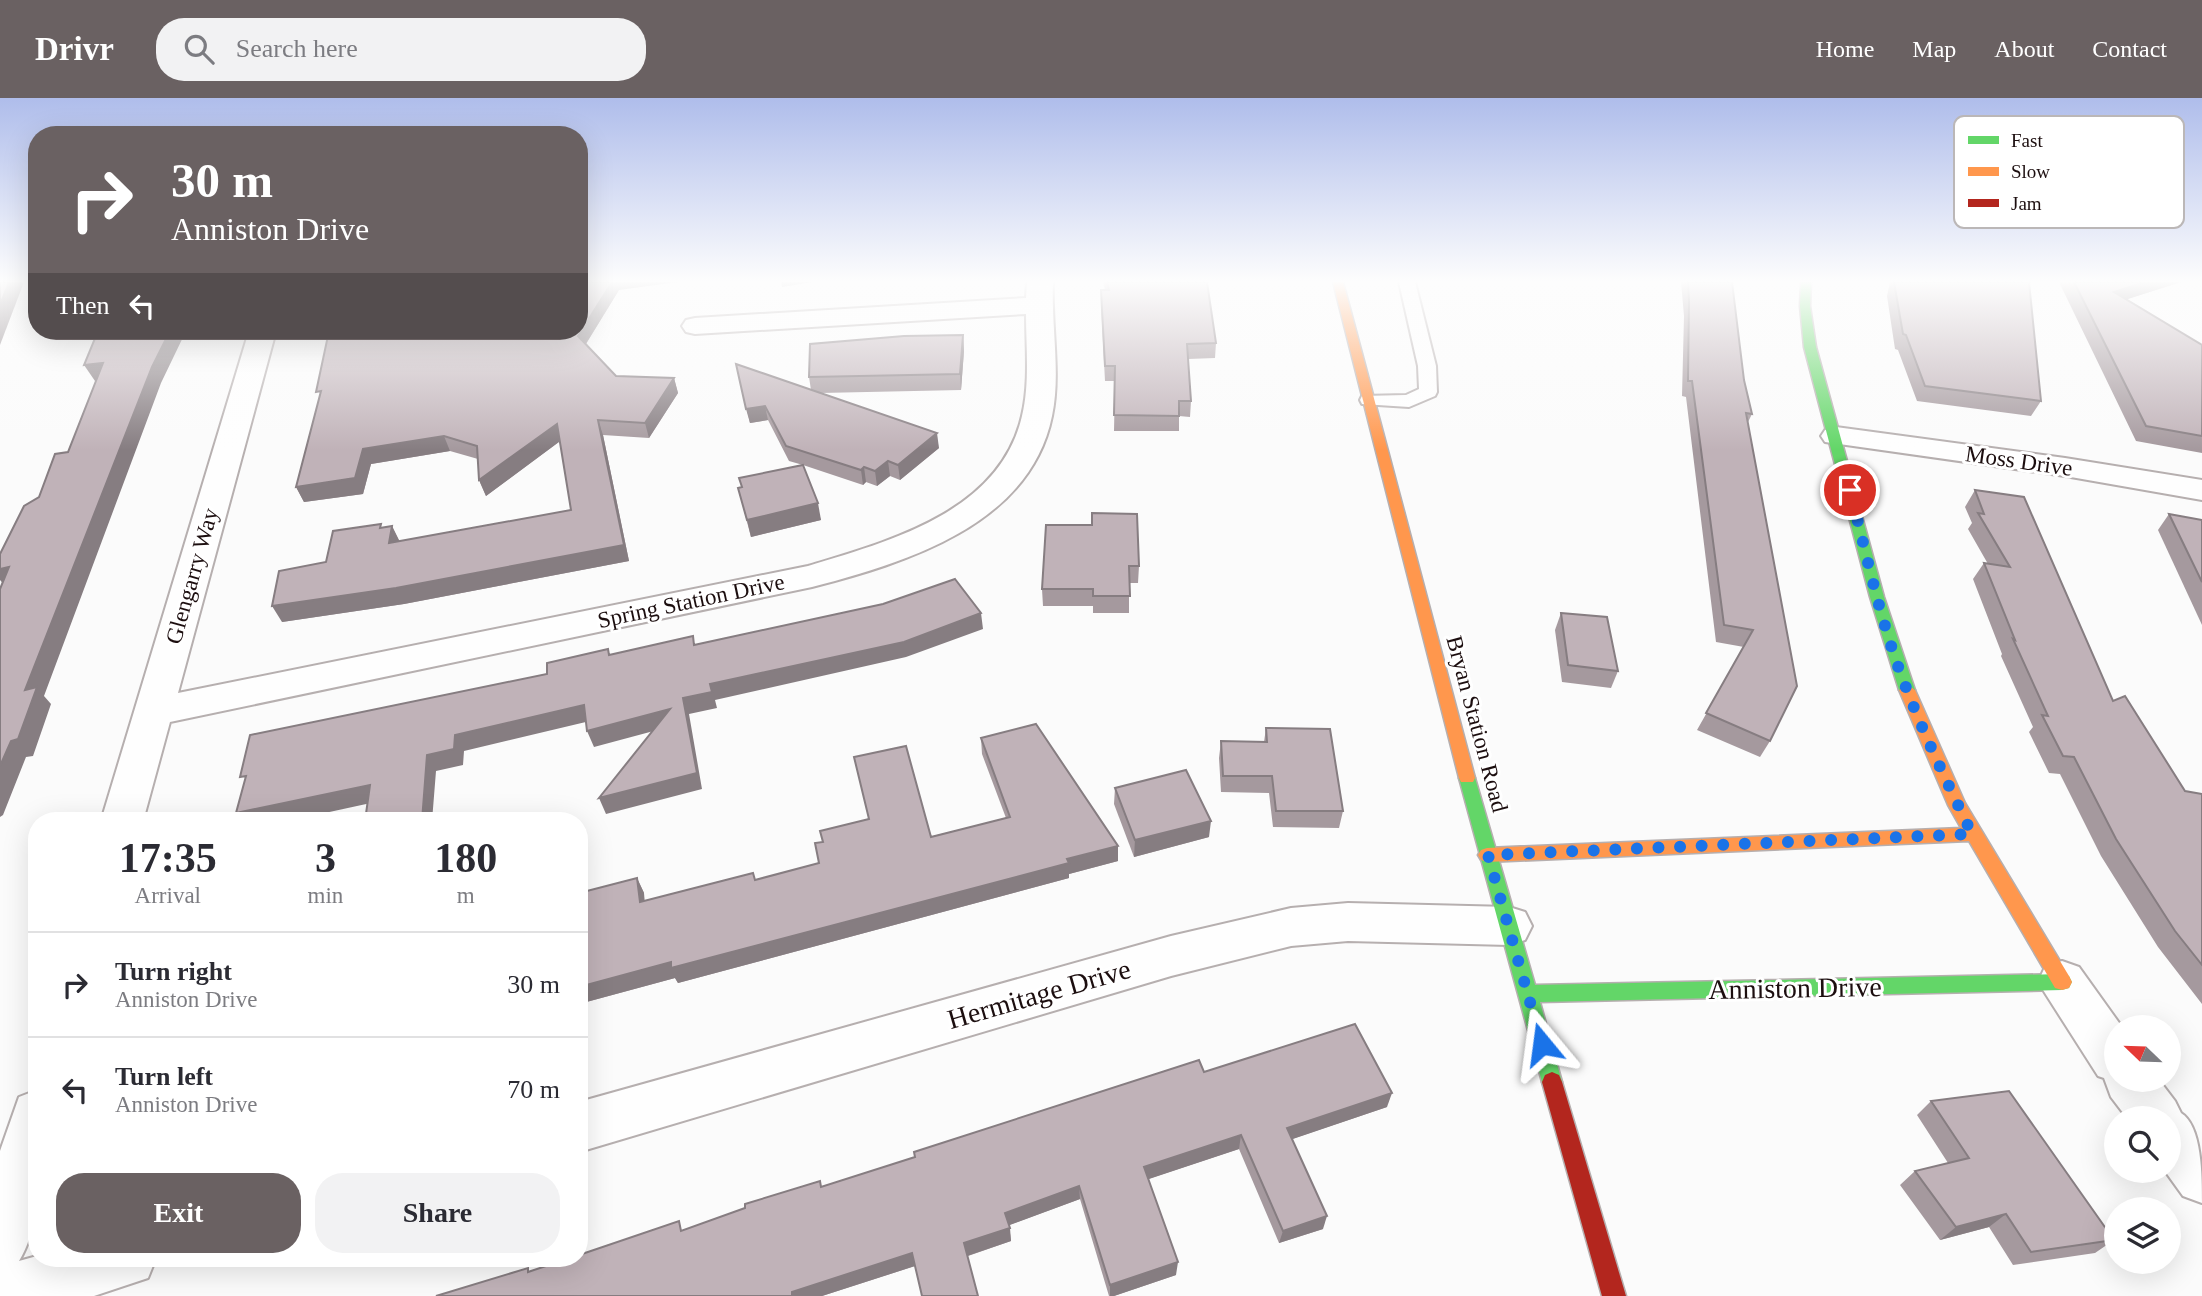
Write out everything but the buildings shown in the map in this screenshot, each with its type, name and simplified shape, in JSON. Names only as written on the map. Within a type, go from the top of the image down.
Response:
[{"type":"street","name":"Spring Station Drive","points":[[153,712],[812,576],[887,553],[923,538],[950,524],[997,489],[1025,453],[1038,413],[1039,338]]},
{"type":"street","name":"Bryan Station Road","points":[[1353,338],[1488,855],[1614,1296]]},
{"type":"street","points":[[1809,338],[1885,625],[1927,742],[1972,834],[2062,982],[2104,1043]]},
{"type":"street","name":"Glengarry Way","points":[[125,812],[259,340]]},
{"type":"street","name":"Moss Drive","points":[[1836,436],[2065,467],[2202,490]]},
{"type":"street","points":[[1488,855],[1972,834]]},
{"type":"street","name":"Hermitage Drive","points":[[588,1124],[1171,956],[1291,928],[1348,922],[1509,926]]},
{"type":"street","name":"Anniston Drive","points":[[1527,994],[2062,982]]},
{"type":"street","points":[[0,1241],[28,1145]]},
{"type":"street","points":[[2181,1150],[2202,1177]]},
{"type":"street","points":[[0,1295],[97,1267]]},
{"type":"lane","points":[[1369,400],[1409,401],[1429,392],[1430,373],[1419,338]]},
{"type":"traffic: fast","points":[[1809,338],[1877,597],[1907,690]]},
{"type":"traffic: fast","points":[[1467,778],[1552,1082]]},
{"type":"traffic: fast","points":[[1527,994],[2062,982]]},
{"type":"traffic: slow","points":[[1353,338],[1467,778]]},
{"type":"traffic: slow","points":[[1907,690],[1957,805],[2062,982]]},
{"type":"traffic: slow","points":[[1487,855],[1972,834]]},
{"type":"traffic: jam","points":[[1552,1082],[1614,1296]]},
{"type":"route","points":[[1542,1044],[1488,855],[1972,834],[1927,742],[1901,675],[1885,625],[1850,490]]}]
